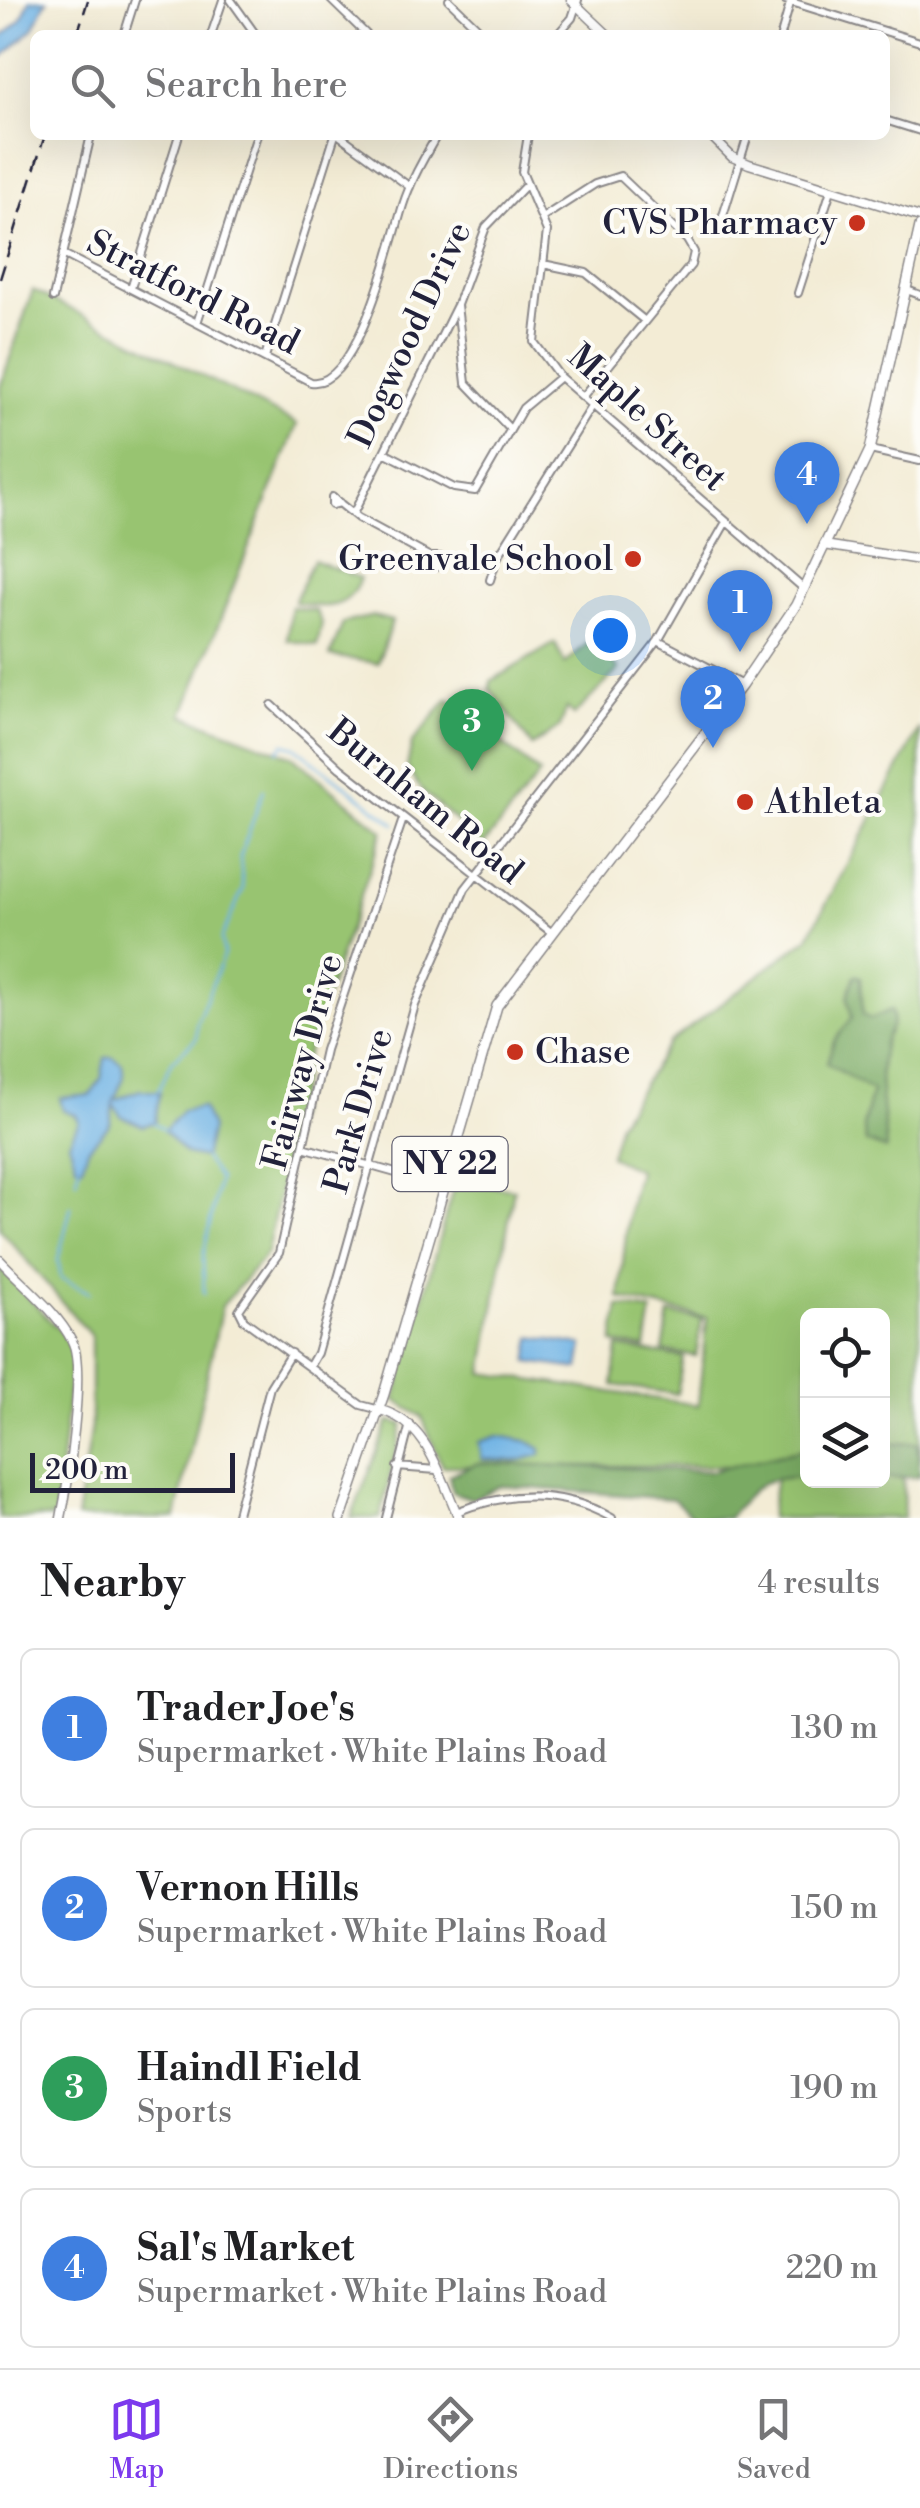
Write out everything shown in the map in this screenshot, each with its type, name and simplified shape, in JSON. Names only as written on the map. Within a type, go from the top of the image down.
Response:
[{"type":"main road","name":"NY 22","points":[[341,1518],[380,1410],[491,1020],[504,993],[742,685],[804,589],[870,450],[920,226]]},
{"type":"street","points":[[126,30],[135,0]]},
{"type":"street","points":[[212,30],[223,0]]},
{"type":"street","points":[[231,0],[252,30]]},
{"type":"street","points":[[332,0],[362,30]]},
{"type":"street","points":[[449,0],[480,30]]},
{"type":"street","points":[[782,30],[789,1],[882,30]]},
{"type":"street","points":[[561,30],[572,18],[575,2]]},
{"type":"street","points":[[575,2],[603,30]]},
{"type":"street","points":[[890,33],[920,42]]},
{"type":"street","points":[[890,122],[920,131]]},
{"type":"street","points":[[52,298],[90,140]]},
{"type":"street","points":[[131,288],[177,140]]},
{"type":"street","points":[[197,322],[255,140]]},
{"type":"street","points":[[265,358],[335,140]]},
{"type":"street","points":[[344,140],[410,188]]},
{"type":"street","name":"Stratford Road","points":[[63,254],[311,382],[326,381],[336,373],[373,304],[410,188],[434,140]]},
{"type":"street","points":[[525,186],[522,161],[527,140]]},
{"type":"street","points":[[716,140],[740,160],[920,217]]},
{"type":"street","points":[[722,219],[746,140]]},
{"type":"street","points":[[542,218],[614,176],[628,181],[652,204],[687,240],[694,256],[583,397]]},
{"type":"street","name":"Maple Street","points":[[525,186],[547,231],[534,342],[560,377],[804,589]]},
{"type":"street","name":"Dogwood Drive","points":[[353,514],[457,305],[491,219],[525,186]]},
{"type":"street","points":[[798,293],[831,190]]},
{"type":"street","points":[[543,264],[586,273],[645,321]]},
{"type":"street","points":[[907,290],[920,295]]},
{"type":"street","points":[[457,305],[466,383],[509,428]]},
{"type":"street","points":[[384,452],[470,492],[479,487],[509,428],[529,402],[560,377]]},
{"type":"street","points":[[490,580],[497,558],[593,405]]},
{"type":"street","points":[[870,450],[920,461]]},
{"type":"street","points":[[340,504],[430,557]]},
{"type":"street","name":"Park Drive","points":[[308,1366],[317,1353],[415,1006],[474,875],[658,641],[726,522]]},
{"type":"street","points":[[824,546],[920,560]]},
{"type":"street","points":[[658,641],[742,685]]},
{"type":"street","name":"Burnham Road","points":[[272,705],[340,768],[551,932]]},
{"type":"street","name":"Fairway Drive","points":[[290,1354],[244,1320],[239,1310],[279,1253],[325,1050],[403,819]]},
{"type":"street","points":[[303,1147],[435,1184],[445,1181]]},
{"type":"street","points":[[0,1260],[68,1334],[76,1351],[78,1376],[61,1518]]},
{"type":"street","points":[[236,1518],[270,1387],[290,1354],[361,1405],[410,1424],[420,1433],[458,1515],[492,1498],[520,1494],[586,1506],[612,1518]]},
{"type":"street","points":[[386,1518],[410,1424]]},
{"type":"street","points":[[397,1466],[437,1470]]},
{"type":"green space","points":[[33,290],[297,424],[183,715],[292,756],[383,831],[307,1053],[267,1253],[222,1306],[176,1518],[77,1518],[91,1425],[91,1336],[0,1229],[0,387]]},
{"type":"green space","points":[[313,560],[360,578],[350,597],[325,606],[294,602]]},
{"type":"green space","points":[[291,607],[316,611],[322,623],[317,646],[287,640]]},
{"type":"green space","points":[[373,616],[392,621],[378,663],[330,656],[343,623]]},
{"type":"green space","points":[[590,641],[619,669],[574,715],[567,708],[560,727],[532,746],[490,689],[491,681],[555,643],[565,664]]},
{"type":"green space","points":[[448,699],[540,774],[483,846],[421,790],[407,767],[412,743]]},
{"type":"green space","points":[[920,728],[920,1458],[890,1460],[890,1308],[800,1308],[800,1466],[442,1466],[422,1417],[395,1400],[455,1181],[514,1189],[483,1373],[698,1405],[707,1318],[619,1298],[629,1208],[638,1170],[610,1156],[619,1122],[669,1043],[808,938]]},
{"type":"green space","points":[[855,975],[861,977],[863,1015],[871,1019],[891,1010],[893,1016],[880,1071],[886,1150],[866,1142],[863,1126],[872,1091],[827,1063],[834,1041],[852,1018],[848,997]]},
{"type":"green space","points":[[0,1268],[62,1333],[73,1355],[55,1518],[0,1518]]},
{"type":"green space","points":[[619,1306],[652,1311],[646,1348],[613,1343]]},
{"type":"green space","points":[[669,1314],[702,1319],[696,1356],[663,1351]]},
{"type":"green space","points":[[618,1347],[683,1357],[677,1394],[613,1385]]},
{"type":"green space","points":[[389,1421],[403,1424],[380,1518],[351,1518]]},
{"type":"green space","points":[[917,1443],[920,1477],[890,1478],[890,1444]]},
{"type":"green space","points":[[800,1450],[800,1477],[760,1485],[728,1518],[694,1518],[673,1499],[501,1486],[472,1499],[452,1492],[449,1475],[478,1463],[711,1471]]},
{"type":"green space","points":[[776,1477],[800,1477],[800,1488],[890,1488],[890,1478],[903,1478],[904,1518],[770,1518]]},
{"type":"water","points":[[30,0],[47,0],[33,29],[0,59],[0,39],[21,20]]},
{"type":"water","points":[[113,1057],[122,1064],[124,1077],[114,1100],[140,1090],[160,1092],[155,1122],[143,1126],[121,1116],[113,1104],[110,1124],[88,1149],[82,1167],[76,1165],[69,1142],[79,1122],[76,1115],[63,1110],[60,1098],[91,1095],[101,1079],[105,1058]]},
{"type":"water","points":[[202,1107],[211,1128],[204,1158],[186,1154],[164,1131],[182,1111]]},
{"type":"water","points":[[532,1337],[583,1345],[579,1369],[528,1362]]},
{"type":"water","points":[[498,1436],[527,1441],[541,1449],[541,1455],[516,1461],[482,1459],[479,1442]]},
{"type":"waterway","points":[[278,751],[284,744],[295,747],[395,824]]},
{"type":"waterway","points":[[158,1091],[173,1060],[196,1039],[197,1022],[224,954],[221,939],[243,889],[240,857],[264,789]]},
{"type":"waterway","points":[[154,1123],[164,1130]]},
{"type":"waterway","points":[[204,1158],[219,1179],[203,1257],[204,1294]]},
{"type":"waterway","points":[[77,1180],[79,1166]]},
{"type":"waterway","points":[[71,1207],[58,1260],[61,1278],[90,1293]]},
{"type":"railway","points":[[79,30],[88,0]]},
{"type":"railway","points":[[0,279],[43,140]]},
{"type":"place","name":"CVS Pharmacy","points":[[857,223]]},
{"type":"place","name":"Sal's Market","points":[[807,524]]},
{"type":"place","name":"Greenvale School","points":[[633,559]]},
{"type":"place","name":"Trader Joe's","points":[[740,652]]},
{"type":"place","name":"Vernon Hills","points":[[713,748]]},
{"type":"place","name":"Haindl Field","points":[[472,771]]},
{"type":"place","name":"Athleta","points":[[745,802]]},
{"type":"place","name":"Chase","points":[[515,1052]]}]
